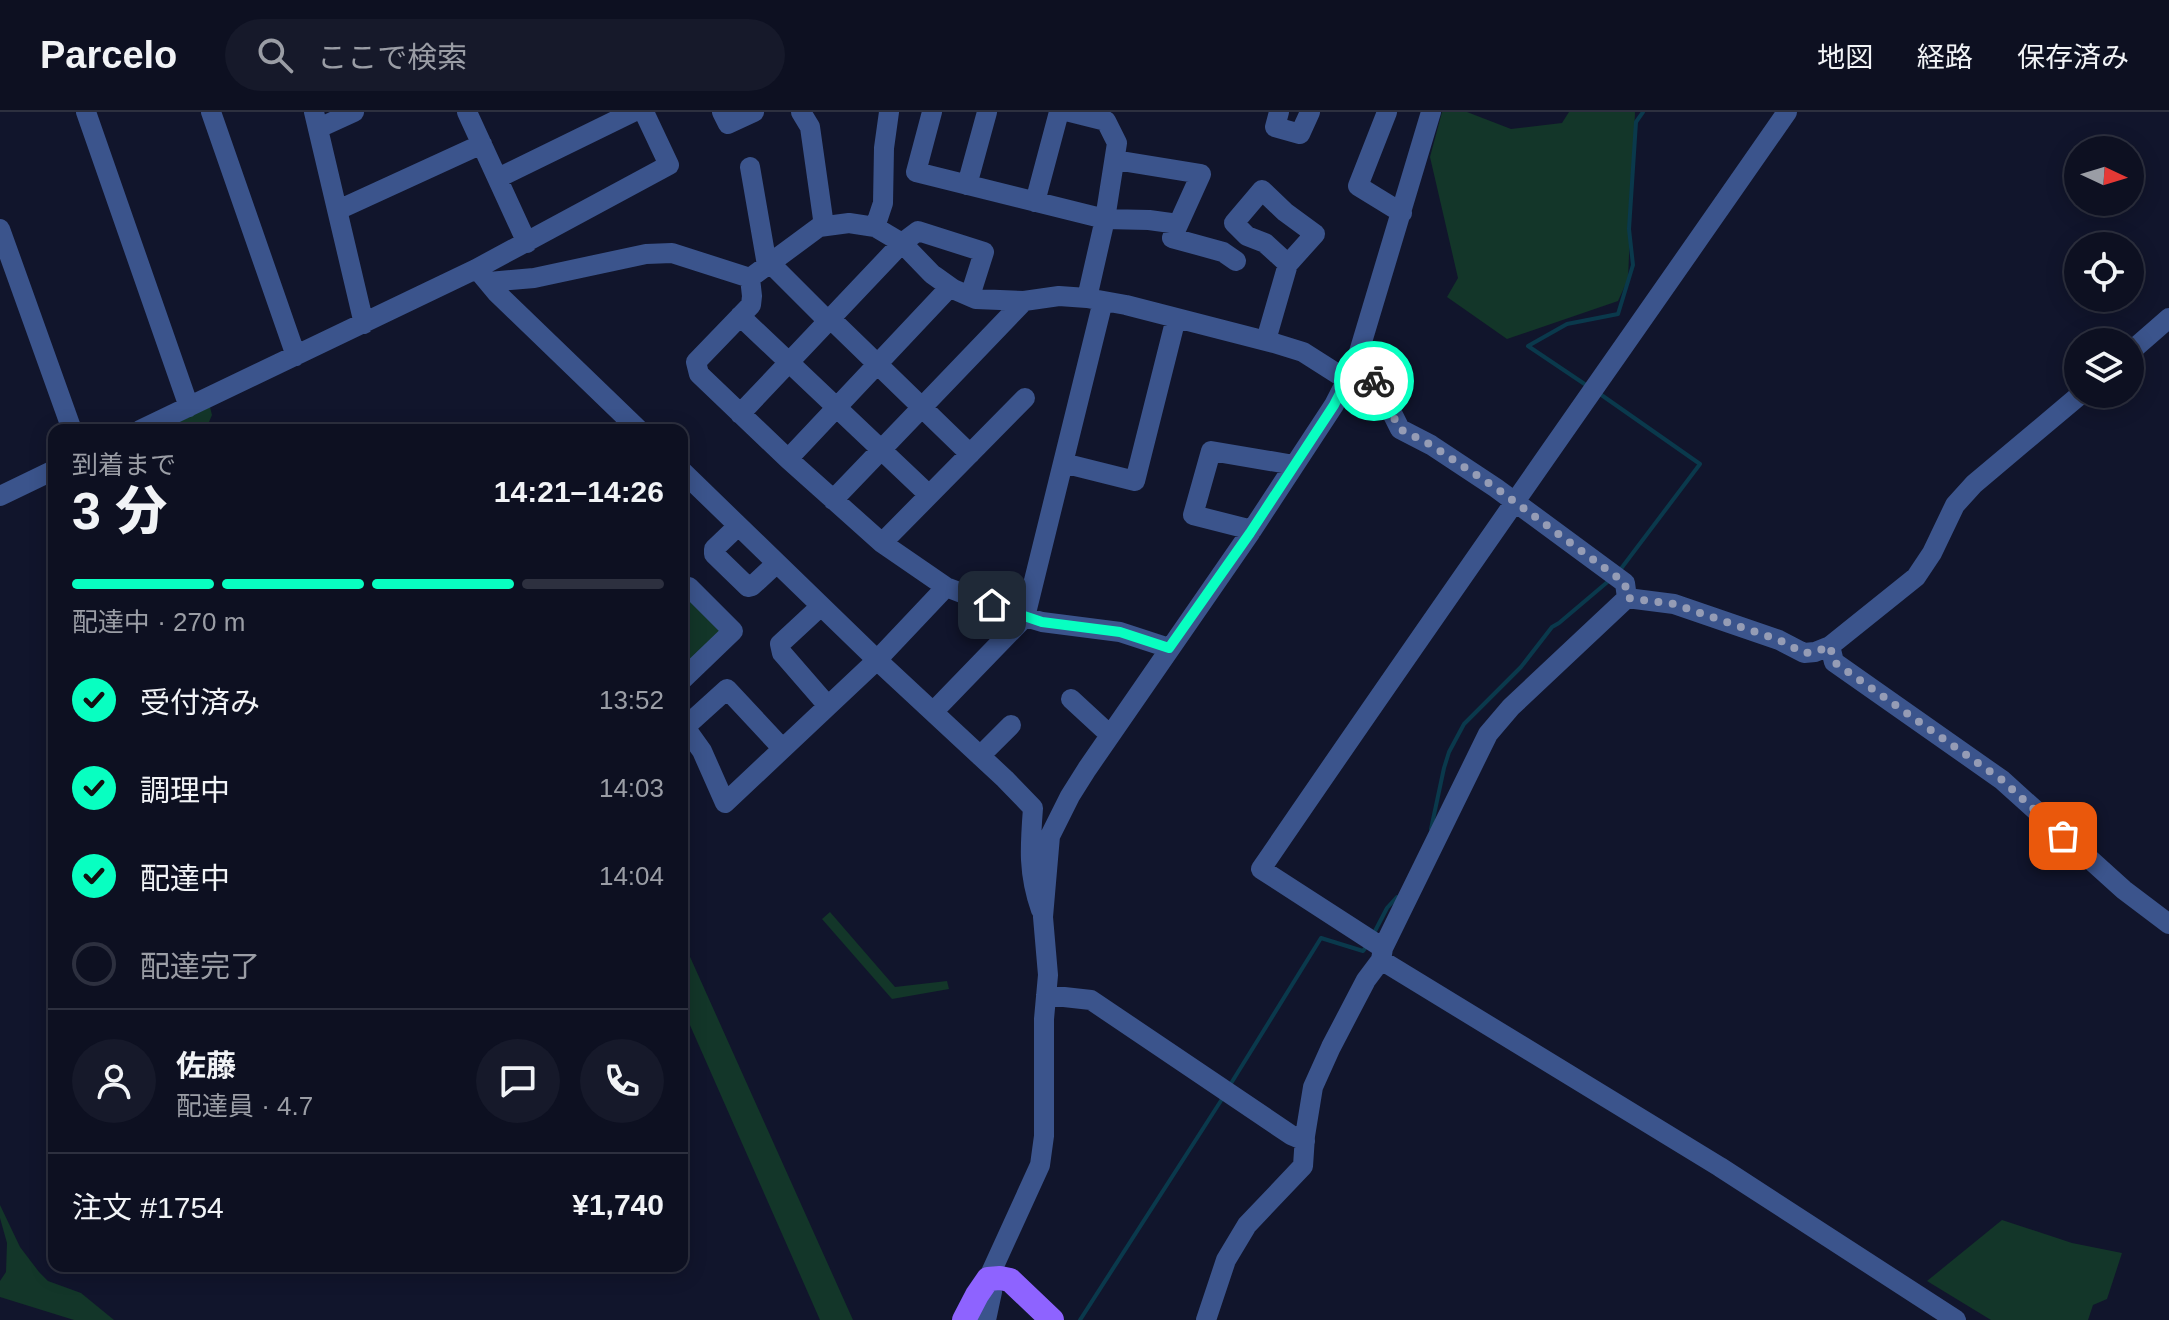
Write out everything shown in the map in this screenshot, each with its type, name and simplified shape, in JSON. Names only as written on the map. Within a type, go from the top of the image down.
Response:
[{"type":"main road","points":[[964,1320],[987,1281],[1000,1278],[1010,1280],[1052,1320]]},
{"type":"street","points":[[86,112],[189,407]]},
{"type":"street","points":[[211,112],[296,356]]},
{"type":"street","points":[[354,112],[316,120],[364,324]]},
{"type":"street","points":[[467,112],[527,243]]},
{"type":"street","points":[[498,178],[633,112]]},
{"type":"street","points":[[153,424],[364,324],[482,276],[527,243],[669,165],[644,112]]},
{"type":"street","points":[[722,112],[728,124],[754,112]]},
{"type":"street","points":[[801,112],[810,127],[824,226]]},
{"type":"street","points":[[875,227],[883,203],[884,148],[889,112]]},
{"type":"street","points":[[932,112],[916,172],[1105,219],[1178,224]]},
{"type":"street","points":[[967,185],[987,112]]},
{"type":"street","points":[[1035,202],[1059,112]]},
{"type":"street","points":[[1070,112],[1106,121],[1116,138]]},
{"type":"street","points":[[933,712],[1025,617],[1063,463],[1095,299],[1122,112]]},
{"type":"street","points":[[1279,112],[1275,127],[1300,134],[1310,112]]},
{"type":"street","points":[[1387,112],[1358,186],[1402,213]]},
{"type":"street","points":[[986,1320],[992,1292],[987,1281],[1040,1165],[1044,1136],[1044,1019],[1048,975],[1043,917],[1050,836],[1070,796],[1110,735],[1334,405],[1351,371],[1431,112]]},
{"type":"street","points":[[1787,112],[1261,869],[1956,1320]]},
{"type":"street","points":[[338,210],[482,144]]},
{"type":"street","points":[[1115,160],[1201,174],[1172,238],[1223,252],[1236,261]]},
{"type":"street","points":[[750,167],[769,264],[828,321],[834,322],[970,454]]},
{"type":"street","points":[[750,278],[819,227],[849,223],[875,227],[902,243],[932,274],[950,287],[976,299],[1024,301],[1059,296],[1095,299],[1266,340],[1303,352],[1378,385],[1400,429],[1431,445],[1514,501],[1620,583],[1779,640],[1804,653],[1830,646],[1916,577],[1961,497],[2065,408]]},
{"type":"street","points":[[0,229],[70,424]]},
{"type":"street","points":[[740,414],[902,243],[918,231],[984,252],[970,296]]},
{"type":"street","points":[[482,276],[534,278],[646,254],[672,253],[750,278]]},
{"type":"street","points":[[1266,340],[1288,264]]},
{"type":"street","points":[[482,276],[633,424]]},
{"type":"street","points":[[750,278],[751,305],[696,362],[699,374],[833,500],[882,543],[946,587],[1042,622],[1120,632],[1169,648]]},
{"type":"street","points":[[788,459],[950,287]]},
{"type":"street","points":[[833,500],[1024,301]]},
{"type":"street","points":[[740,316],[929,495]]},
{"type":"street","points":[[1063,463],[1135,481],[1176,318]]},
{"type":"street","points":[[2144,340],[2169,318]]},
{"type":"street","points":[[882,543],[1025,398]]},
{"type":"street","points":[[1252,530],[1193,515],[1211,451],[1294,465]]},
{"type":"street","points":[[0,496],[48,473]]},
{"type":"street","points":[[688,477],[1033,808],[1030,850],[1033,886],[1043,917]]},
{"type":"street","points":[[738,526],[714,549],[714,554],[748,587],[777,563]]},
{"type":"street","points":[[1206,1320],[1226,1260],[1247,1225],[1303,1166],[1313,1087],[1366,980],[1377,947],[1488,734],[1620,583]]},
{"type":"street","points":[[688,732],[702,751],[725,803],[877,660],[946,587]]},
{"type":"street","points":[[688,588],[733,631],[688,674]]},
{"type":"street","points":[[821,606],[780,644],[780,648],[828,706]]},
{"type":"street","points":[[1830,646],[1834,662],[2002,780],[2124,890],[2169,924]]},
{"type":"street","points":[[688,721],[727,689],[782,748]]},
{"type":"street","points":[[1071,699],[1110,735]]},
{"type":"street","points":[[980,756],[1011,725]]},
{"type":"street","points":[[1046,995],[1091,1000],[1227,1093],[1305,1141]]},
{"type":"green space","points":[[1442,112],[1467,112],[1511,129],[1562,123],[1569,112],[1635,112],[1628,279],[1618,301],[1507,339],[1447,297],[1458,278],[1430,157]]},
{"type":"green space","points":[[210,407],[212,415],[205,424],[175,424]]},
{"type":"green space","points":[[691,592],[725,630],[688,664],[688,595]]},
{"type":"green space","points":[[830,912],[895,987],[947,981],[949,989],[892,999],[822,919]]},
{"type":"green space","points":[[688,952],[853,1320],[820,1320],[688,1021]]},
{"type":"green space","points":[[0,1205],[20,1247],[39,1272],[48,1281],[81,1293],[114,1320],[74,1320],[0,1297],[0,1281],[6,1272],[7,1243]]},
{"type":"green space","points":[[2002,1220],[2072,1243],[2122,1253],[2107,1299],[2093,1305],[2088,1320],[1991,1320],[1927,1281]]},
{"type":"waterway","points":[[1589,387],[1528,346],[1567,324],[1618,314],[1633,265],[1629,229],[1636,122],[1643,112]]},
{"type":"waterway","points":[[1600,394],[1700,464],[1620,570]]},
{"type":"waterway","points":[[1431,829],[1449,752],[1464,724],[1521,667],[1552,627],[1611,579]]},
{"type":"waterway","points":[[1374,933],[1387,908],[1397,897]]},
{"type":"waterway","points":[[1230,1085],[1321,938],[1363,951],[1366,947]]},
{"type":"waterway","points":[[1080,1320],[1224,1096]]},
{"type":"way so far","points":[[1374,381],[1400,429],[1431,445],[1496,488],[1625,583],[1627,598],[1674,604],[1779,640],[1804,653],[1830,646],[1834,662],[2002,780],[2063,836]]},
{"type":"route","points":[[992,605],[1042,622],[1120,632],[1169,648],[1250,533],[1334,405],[1356,362],[1374,381]]}]
